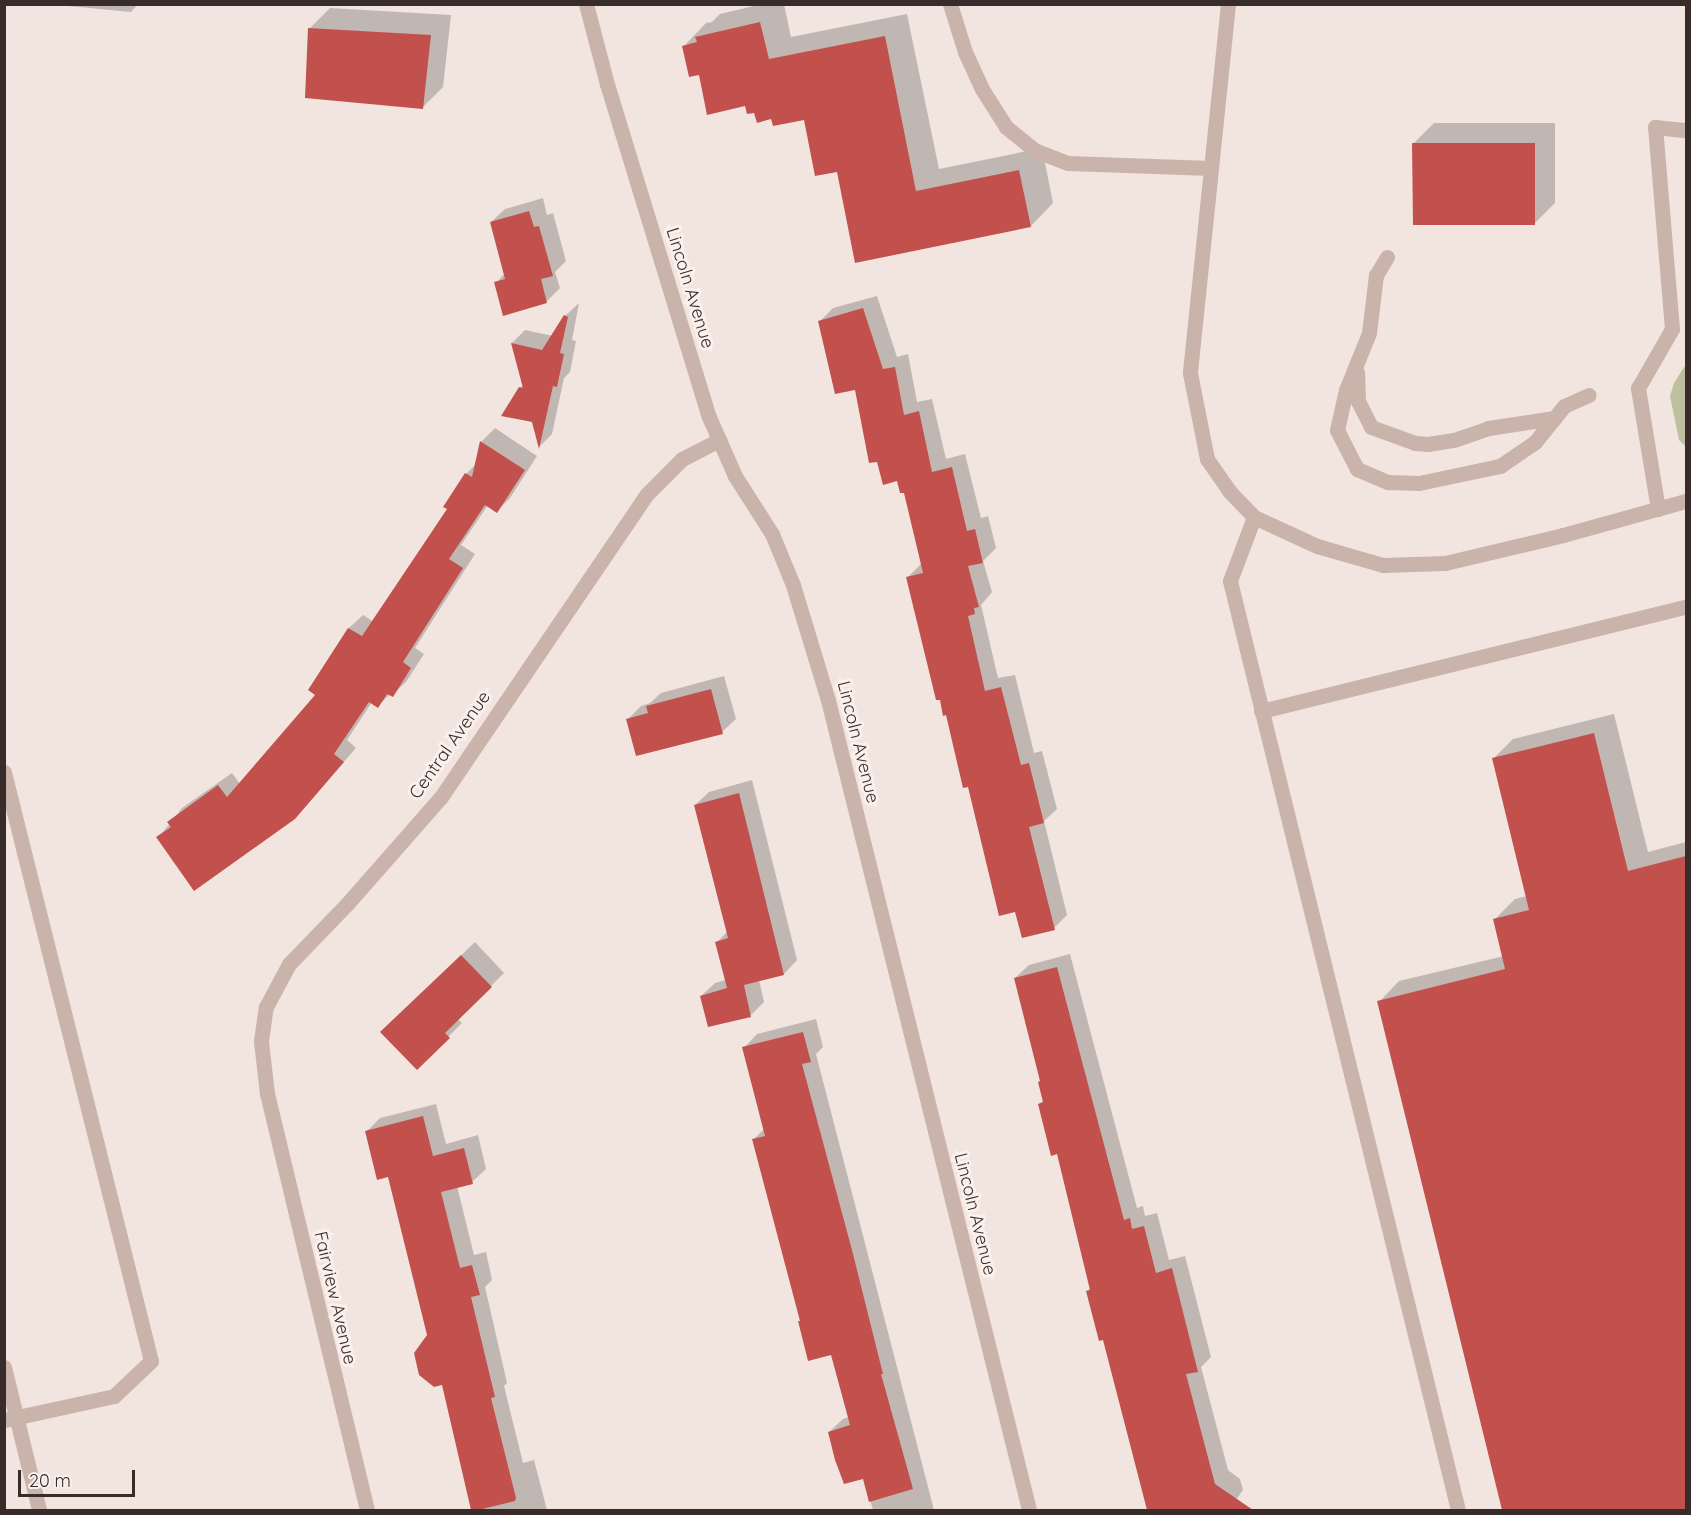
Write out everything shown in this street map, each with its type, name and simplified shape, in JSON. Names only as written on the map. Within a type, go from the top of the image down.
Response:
[{"type":"street","name":"Lincoln Avenue","points":[[586,4],[607,84],[709,417],[735,476],[772,534],[794,585],[828,700],[1029,1510]]},
{"type":"street","points":[[950,4],[965,52],[982,89],[1006,127],[1034,150],[1068,163],[1211,168]]},
{"type":"street","points":[[1228,4],[1190,373],[1207,459],[1230,491],[1254,517],[1317,546],[1383,564],[1445,563],[1686,501]]},
{"type":"street","points":[[1658,509],[1638,388],[1679,329],[1655,127],[1686,130]]},
{"type":"street","points":[[1387,257],[1376,275],[1369,333],[1346,390],[1337,430],[1357,469],[1388,482],[1419,483],[1500,466],[1535,442],[1563,406],[1589,395]]},
{"type":"street","points":[[1357,363],[1358,401],[1371,427],[1415,443],[1428,444],[1454,440],[1488,428],[1554,418]]},
{"type":"street","name":"Central Avenue","points":[[267,1094],[261,1041],[266,1007],[289,964],[347,904],[441,797],[647,494],[682,459],[719,440]]},
{"type":"street","points":[[1254,517],[1230,581],[1458,1510]]},
{"type":"street","points":[[1261,711],[1686,607]]},
{"type":"street","points":[[5,778],[151,1361],[114,1396],[10,1418]]},
{"type":"street","name":"Fairview Avenue","points":[[267,1094],[367,1510]]},
{"type":"street","points":[[4,1367],[10,1418],[39,1510]]},
{"type":"green space","points":[[1686,364],[1686,447],[1679,440],[1670,396],[1674,383]]},
{"type":"building","points":[[760,22],[769,59],[885,36],[916,191],[1019,170],[1031,227],[855,263],[837,172],[815,176],[804,120],[773,126],[771,119],[757,123],[754,113],[747,114],[745,106],[707,115],[699,75],[689,77],[682,46],[697,42],[695,37]]},
{"type":"building","points":[[308,28],[431,35],[423,109],[305,98]]},
{"type":"building","points":[[1412,143],[1535,143],[1535,225],[1413,225]]},
{"type":"building","points":[[529,211],[534,227],[539,226],[553,276],[541,279],[547,303],[503,316],[494,282],[505,279],[490,222]]},
{"type":"building","points":[[863,308],[883,369],[895,367],[904,415],[919,411],[932,472],[952,467],[967,531],[975,529],[983,563],[968,566],[979,607],[974,608],[975,614],[968,616],[985,691],[1001,687],[1021,765],[1029,763],[1044,823],[1029,827],[1055,930],[1022,938],[1015,912],[999,916],[968,787],[963,788],[946,715],[943,716],[940,700],[936,700],[906,577],[923,573],[904,493],[900,493],[897,481],[883,485],[877,462],[869,463],[855,390],[835,394],[818,321]]},
{"type":"building","points":[[564,315],[568,317],[560,353],[564,354],[557,387],[553,386],[539,449],[532,422],[501,416],[519,387],[523,388],[511,343],[542,350]]},
{"type":"building","points":[[480,441],[525,470],[497,513],[485,505],[449,559],[463,568],[403,662],[411,668],[393,697],[387,694],[378,708],[369,702],[334,754],[344,762],[295,819],[194,891],[156,837],[171,827],[167,822],[218,785],[227,797],[315,695],[308,690],[348,628],[362,636],[447,509],[443,507],[465,473],[472,477]]},
{"type":"building","points":[[711,689],[723,734],[636,756],[626,719],[648,713],[646,706]]},
{"type":"building","points":[[1594,733],[1628,871],[1686,856],[1686,1510],[1502,1510],[1377,1001],[1505,969],[1493,919],[1529,910],[1492,758]]},
{"type":"building","points":[[739,793],[784,975],[744,985],[751,1017],[708,1027],[700,996],[727,988],[715,942],[728,938],[694,805]]},
{"type":"building","points":[[461,955],[492,987],[445,1033],[450,1038],[417,1070],[380,1032]]},
{"type":"building","points":[[1057,967],[1124,1220],[1130,1218],[1132,1229],[1144,1226],[1156,1273],[1172,1268],[1198,1372],[1186,1374],[1215,1484],[1253,1510],[1147,1510],[1103,1340],[1099,1341],[1086,1291],[1090,1290],[1057,1154],[1051,1156],[1038,1104],[1043,1102],[1038,1082],[1040,1081],[1014,978]]},
{"type":"building","points":[[803,1032],[811,1062],[802,1064],[853,1254],[883,1374],[881,1374],[913,1489],[869,1502],[863,1479],[844,1484],[835,1460],[828,1432],[850,1425],[831,1355],[808,1361],[798,1321],[800,1321],[752,1139],[765,1136],[742,1047]]},
{"type":"building","points":[[423,1116],[433,1156],[464,1148],[473,1184],[441,1192],[460,1268],[472,1265],[480,1295],[471,1297],[495,1397],[491,1398],[516,1498],[515,1501],[478,1510],[471,1510],[442,1385],[434,1387],[419,1375],[414,1353],[427,1335],[388,1177],[377,1180],[365,1131]]}]
